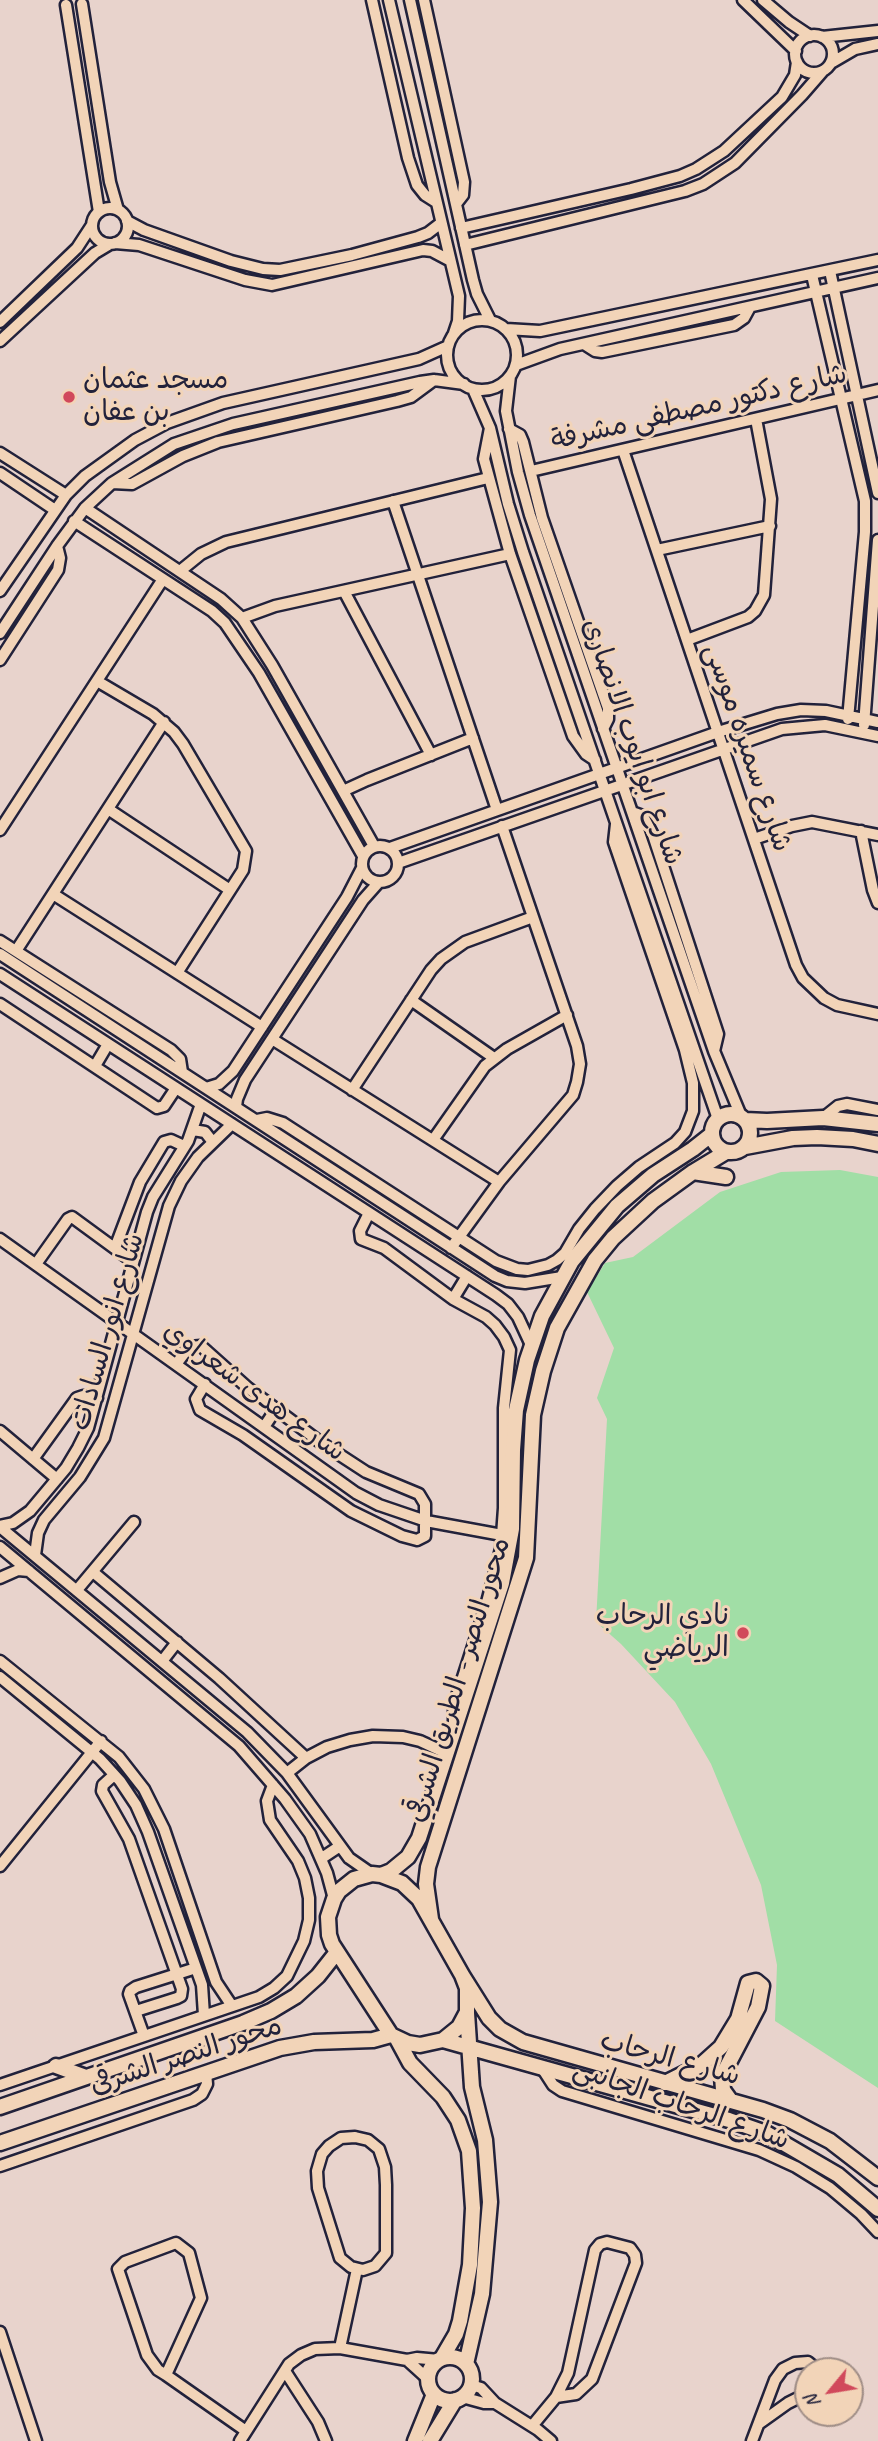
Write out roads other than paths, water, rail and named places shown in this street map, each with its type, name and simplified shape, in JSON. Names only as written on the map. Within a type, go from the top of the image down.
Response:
[{"type":"street","points":[[372,0],[408,159],[417,185],[425,195],[436,202]]},
{"type":"street","points":[[389,0],[459,296],[460,309],[447,357],[455,377],[468,387]]},
{"type":"street","points":[[410,0],[477,294],[489,320]]},
{"type":"street","points":[[424,0],[464,183],[463,195],[456,204]]},
{"type":"street","points":[[743,0],[796,56],[805,71],[822,72]]},
{"type":"street","points":[[763,0],[810,36],[878,31]]},
{"type":"street","points":[[99,212],[62,3],[74,6],[84,2],[110,182],[118,210],[127,221],[144,230],[231,261],[279,270],[352,255],[418,237],[440,223]]},
{"type":"street","points":[[461,228],[631,189],[696,169],[724,151],[782,97],[795,75],[796,56],[801,41],[810,36]]},
{"type":"street","points":[[822,37],[831,46],[831,64]]},
{"type":"street","points":[[465,245],[685,191],[703,184],[735,163],[831,64],[855,48],[878,44]]},
{"type":"street","points":[[0,322],[77,248],[99,212],[106,208],[118,210]]},
{"type":"street","points":[[0,341],[95,253],[126,234],[127,221]]},
{"type":"street","points":[[92,225],[97,239],[113,244],[139,246],[245,280],[272,285],[423,250],[442,254],[449,260]]},
{"type":"street","points":[[454,333],[474,320],[489,320],[506,329],[540,331],[878,260]]},
{"type":"street","points":[[830,271],[878,487],[862,486]]},
{"type":"street","points":[[812,275],[865,501],[866,532],[848,728]]},
{"type":"street","points":[[516,365],[545,353],[878,278]]},
{"type":"street","points":[[0,633],[85,508],[112,483],[174,444],[214,429],[435,380],[481,390],[497,387],[510,376],[516,365],[517,347],[506,329]]},
{"type":"street","points":[[0,591],[66,495],[85,476],[135,440],[186,415],[223,403],[419,359],[448,346]]},
{"type":"street","name":"شارع ابو ايوب الانصارى","points":[[510,376],[506,411],[530,515],[713,1051],[743,1118]]},
{"type":"street","name":"شارع ابو ايوب الانصارى","points":[[468,387],[483,407],[515,528],[689,1049],[718,1119]]},
{"type":"street","name":"شارع دكتور مصطفى مشرفة","points":[[531,471],[878,390]]},
{"type":"street","points":[[687,640],[740,622],[755,611],[764,595],[771,499],[756,419]]},
{"type":"street","points":[[490,428],[484,459],[510,554],[573,736],[594,760]]},
{"type":"street","points":[[509,429],[520,435],[523,442],[542,518],[608,708],[608,719],[603,729]]},
{"type":"street","name":"شارع سميره موسى","points":[[623,450],[796,965],[803,978],[818,994],[837,1005],[878,1014]]},
{"type":"street","points":[[0,453],[66,495]]},
{"type":"street","points":[[0,473],[55,509]]},
{"type":"street","points":[[180,571],[201,554],[226,542],[488,478]]},
{"type":"street","points":[[393,501],[497,810]]},
{"type":"street","points":[[85,508],[221,598],[242,618],[272,665],[374,846]]},
{"type":"street","points":[[74,521],[212,611],[235,634],[363,856],[362,868],[351,890],[233,1071],[219,1084],[206,1088]]},
{"type":"street","points":[[657,550],[770,526]]},
{"type":"street","points":[[863,732],[875,623],[878,540]]},
{"type":"street","points":[[0,660],[58,570],[60,558],[57,546]]},
{"type":"street","points":[[242,618],[264,609],[510,554]]},
{"type":"street","points":[[0,830],[163,579]]},
{"type":"street","points":[[344,591],[431,755]]},
{"type":"street","points":[[856,619],[875,623]]},
{"type":"street","points":[[97,681],[164,722],[183,744],[244,845],[246,864],[177,973]]},
{"type":"street","points":[[363,856],[374,846],[390,848],[718,732],[789,712],[826,711],[878,722]]},
{"type":"street","points":[[16,951],[164,722]]},
{"type":"street","points":[[398,863],[622,783],[793,727],[825,725],[878,736]]},
{"type":"street","points":[[344,791],[473,738]]},
{"type":"street","points":[[108,809],[230,890]]},
{"type":"street","points":[[754,839],[812,822],[878,835]]},
{"type":"street","points":[[451,1248],[499,1182],[573,1095],[577,1082],[577,1046],[502,826]]},
{"type":"street","points":[[861,831],[878,903]]},
{"type":"street","points":[[236,1107],[240,1090],[363,900],[379,882],[390,879],[394,874],[398,863],[390,848]]},
{"type":"street","points":[[362,868],[368,878],[379,882]]},
{"type":"street","points":[[53,894],[262,1027]]},
{"type":"street","points":[[352,1090],[431,970],[452,949],[533,917]]},
{"type":"street","points":[[0,941],[171,1050],[180,1059],[182,1072]]},
{"type":"street","points":[[0,954],[495,1276],[507,1281],[525,1283],[562,1277]]},
{"type":"street","points":[[0,974],[487,1289],[508,1304],[518,1317],[531,1345]]},
{"type":"street","points":[[411,1000],[494,1058]]},
{"type":"street","points":[[1,1007],[159,1108],[164,1106],[176,1088]]},
{"type":"street","points":[[432,1140],[478,1074],[494,1058],[567,1015]]},
{"type":"street","points":[[272,1040],[499,1182]]},
{"type":"street","points":[[95,1066],[108,1044]]},
{"type":"street","points":[[257,1120],[267,1118],[283,1123],[496,1261],[517,1269],[538,1268],[557,1260],[565,1253],[579,1229],[617,1186],[639,1167],[675,1143],[684,1132],[693,1111],[694,1101],[689,1049]]},
{"type":"street","name":"شارع انور السادات","points":[[0,1526],[25,1516],[57,1479],[88,1428],[132,1261],[153,1197],[193,1130],[201,1104]]},
{"type":"street","points":[[823,1118],[838,1106],[847,1104],[878,1111]]},
{"type":"street","points":[[878,1124],[823,1118],[743,1118],[729,1114],[718,1119],[712,1134],[716,1145],[726,1152],[793,1138],[853,1139],[878,1144]]},
{"type":"street","points":[[743,1118],[748,1125],[750,1137],[745,1147]]},
{"type":"street","name":"شارع انور السادات","points":[[35,1555],[38,1533],[44,1520],[95,1456],[107,1428],[169,1206],[189,1170],[212,1142],[232,1124]]},
{"type":"street","points":[[193,1130],[205,1132],[212,1142]]},
{"type":"street","name":"محور النصر - الطريق الشرقي","points":[[334,1899],[339,1891],[354,1880],[400,1865],[415,1848],[508,1563],[513,1511],[508,1435],[531,1345],[542,1316],[562,1277],[582,1247],[617,1206],[653,1175],[712,1134]]},
{"type":"street","points":[[116,1248],[130,1204],[164,1142],[171,1140],[184,1146]]},
{"type":"street","name":"محور النصر - الطريق الشرقي","points":[[431,1919],[426,1884],[429,1867],[526,1558],[533,1415],[557,1328],[601,1252],[653,1201],[726,1152]]},
{"type":"street","points":[[693,1172],[726,1177]]},
{"type":"street","points":[[369,1213],[360,1231],[361,1239],[390,1252],[453,1299],[495,1325],[510,1350],[503,1408],[508,1435],[502,1535],[495,1576],[454,1705],[454,1728]]},
{"type":"street","points":[[36,1264],[69,1217],[132,1261]]},
{"type":"street","points":[[415,1242],[422,1229]]},
{"type":"street","name":"شارع هدى شعراوي","points":[[0,1239],[356,1493],[379,1505],[426,1521],[502,1535]]},
{"type":"street","points":[[453,1299],[467,1276]]},
{"type":"street","points":[[487,1289],[496,1281],[495,1276]]},
{"type":"street","points":[[177,1363],[189,1347],[201,1346],[248,1388],[366,1472],[419,1494],[425,1504],[426,1533],[423,1539],[402,1536],[351,1511],[243,1435],[201,1410],[196,1399],[205,1384]]},
{"type":"street","points":[[33,1459],[77,1398],[97,1398]]},
{"type":"street","points":[[264,1427],[276,1409]]},
{"type":"street","points":[[0,1431],[57,1479]]},
{"type":"street","points":[[78,1448],[95,1456]]},
{"type":"street","points":[[304,1480],[315,1464]]},
{"type":"street","points":[[77,1590],[135,1522]]},
{"type":"street","points":[[0,1526],[226,1712],[287,1773],[355,1864],[402,1883],[431,1919]]},
{"type":"street","points":[[0,1547],[239,1746],[273,1785],[310,1834],[322,1858],[334,1899],[328,1926],[329,1936],[337,1952],[410,2063],[443,2097],[458,2120],[469,2151],[473,2208],[470,2265],[456,2334],[431,2368],[428,2379]]},
{"type":"street","points":[[0,1578],[18,1570],[29,1571]]},
{"type":"street","points":[[93,1572],[177,1642],[306,1758]]},
{"type":"street","points":[[163,1660],[177,1642]]},
{"type":"street","points":[[0,1661],[102,1741],[130,1770],[155,1808],[216,1982],[232,2007]]},
{"type":"street","points":[[0,1677],[92,1753],[114,1775],[136,1805],[196,1968],[203,1990],[204,2015]]},
{"type":"street","points":[[287,1773],[306,1758],[327,1747],[373,1736],[403,1737],[420,1741],[446,1754]]},
{"type":"street","points":[[0,1866],[102,1741]]},
{"type":"street","points":[[440,1771],[457,1777]]},
{"type":"street","points":[[114,1775],[103,1785],[102,1791],[129,1839],[182,1989],[181,1996],[136,2011]]},
{"type":"street","points":[[0,2085],[232,2007],[259,1997],[281,1982],[297,1960],[307,1931],[309,1909],[305,1878],[293,1853],[272,1826],[268,1814],[267,1801],[273,1785]]},
{"type":"street","points":[[322,1858],[340,1846]]},
{"type":"street","points":[[147,1888],[166,1881]]},
{"type":"street","name":"شارع الرحاب","points":[[431,1919],[478,2003],[500,2029],[523,2042],[763,2110],[808,2129],[852,2157],[878,2178]]},
{"type":"street","name":"محور النصر الشرقى","points":[[0,2107],[271,2011],[318,1976],[337,1952]]},
{"type":"street","points":[[144,2036],[129,1994],[133,1988],[196,1968]]},
{"type":"street","points":[[462,1975],[467,1988],[472,2087],[485,2140],[490,2202],[482,2294],[466,2364]]},
{"type":"street","points":[[665,2082],[690,2073],[721,2047],[738,2019],[748,1983],[756,1981],[762,1986],[758,2007],[722,2076],[723,2090],[731,2101]]},
{"type":"street","points":[[443,2040],[458,2027],[467,2012]]},
{"type":"street","name":"محور النصر الشرقى","points":[[0,2143],[280,2048],[314,2042],[394,2037],[420,2045],[443,2040]]},
{"type":"street","name":"شارع الرحاب","points":[[443,2040],[729,2120],[766,2133],[838,2175],[878,2209]]},
{"type":"street","points":[[558,2073],[563,2054]]},
{"type":"street","points":[[56,2066],[86,2077]]},
{"type":"street","name":"شارع الرحاب الجانبى","points":[[541,2068],[546,2077],[562,2091],[759,2150],[796,2167],[830,2188],[878,2232]]},
{"type":"street","points":[[0,2166],[193,2100],[202,2094],[207,2084],[206,2073]]},
{"type":"street","points":[[355,2137],[368,2140],[379,2149],[387,2185],[386,2253],[375,2266],[357,2269],[345,2264],[337,2250],[318,2188],[317,2171],[322,2154],[329,2146],[341,2138],[355,2137]]},
{"type":"street","points":[[531,2426],[556,2398],[568,2373],[595,2250],[600,2244],[607,2242],[630,2248],[636,2263],[592,2379],[576,2394],[556,2398]]},
{"type":"street","points":[[166,2375],[201,2298],[188,2253],[176,2243],[125,2262],[118,2272],[147,2355],[166,2375],[246,2431]]},
{"type":"street","points":[[340,2348],[357,2269]]},
{"type":"street","points":[[0,2332],[36,2441]]},
{"type":"street","points":[[240,2441],[285,2371],[301,2355],[315,2349],[340,2348],[407,2360],[451,2357],[466,2364],[470,2370],[471,2385],[430,2441]]},
{"type":"street","points":[[407,2360],[428,2379],[434,2394],[444,2400],[495,2403]]},
{"type":"street","points":[[752,2441],[775,2380],[783,2369],[794,2364]]},
{"type":"street","points":[[285,2371],[323,2431],[326,2441]]},
{"type":"street","points":[[568,2373],[579,2381],[592,2379]]},
{"type":"street","points":[[471,2385],[481,2388],[495,2403],[551,2441]]},
{"type":"street","points":[[415,2441],[434,2394]]},
{"type":"street","points":[[760,2423],[794,2400]]},
{"type":"place","name":"مسجد عثمان بن عفان","points":[[69,397]]},
{"type":"place","name":"نادي الرحاب الرياضي","points":[[743,1633]]}]
